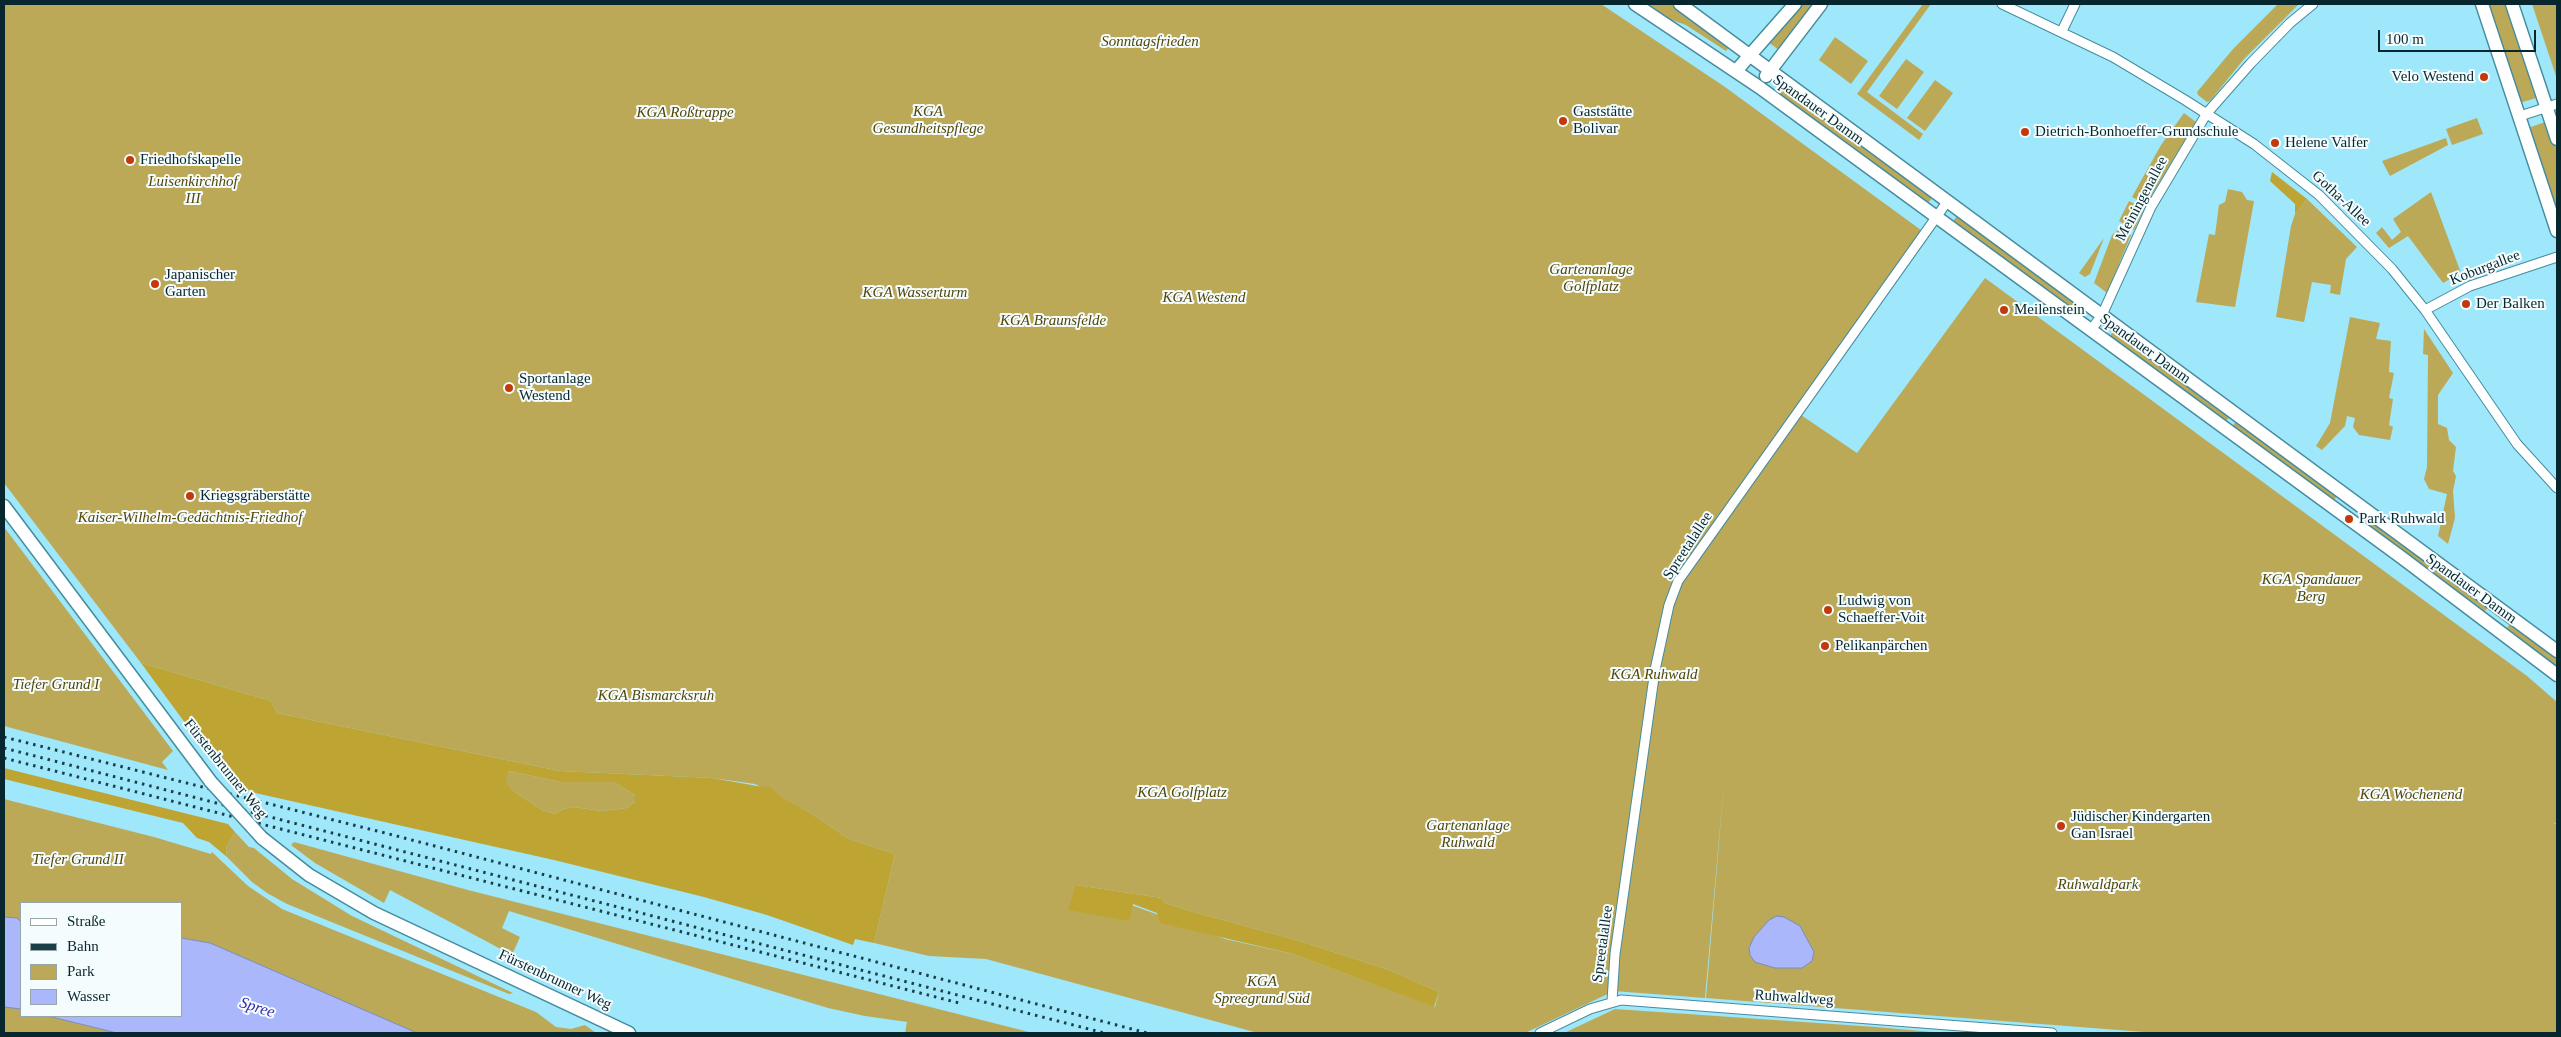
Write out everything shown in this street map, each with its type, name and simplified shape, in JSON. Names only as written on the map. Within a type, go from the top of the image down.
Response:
[{"type":"main road","name":"Spandauer Damm","points":[[1635,4],[1759,87],[2557,675]]},
{"type":"main road","name":"Spandauer Damm","points":[[1680,4],[2557,651]]},
{"type":"main road","points":[[1736,71],[1796,4]]},
{"type":"main road","points":[[1759,87],[1821,4]]},
{"type":"main road","points":[[2482,4],[2557,231]]},
{"type":"main road","points":[[2512,4],[2552,106],[2557,139]]},
{"type":"main road","name":"Fürstenbrunner Weg","points":[[4,506],[211,782],[262,838],[309,874],[374,913],[629,1033]]},
{"type":"street","name":"Gotha-Allee","points":[[2002,4],[2113,57],[2207,113],[2280,163],[2319,195],[2366,240],[2425,310],[2516,444],[2557,488]]},
{"type":"street","points":[[2062,31],[2075,4]]},
{"type":"street","name":"Meiningenallee","points":[[2091,330],[2102,315],[2151,207],[2207,113],[2251,63],[2290,23],[2313,4]]},
{"type":"street","points":[[2520,116],[2552,106]]},
{"type":"street","name":"Spreetalallee","points":[[1612,1001],[1615,954],[1656,670],[1669,605],[1678,581],[1947,202]]},
{"type":"street","name":"Koburgallee","points":[[2425,310],[2470,286],[2557,257]]},
{"type":"street","name":"Ruhwaldweg","points":[[1540,1033],[1590,1009],[1612,1001],[1649,1001],[2052,1033]]},
{"type":"green space","points":[[4,4],[1601,4],[1725,87],[1925,233],[1798,413],[1857,453],[1985,278],[2527,676],[2557,702],[2557,823],[2553,823],[2557,824],[2557,1033],[2157,1033],[1706,998],[1724,782],[1705,998],[1614,991],[1525,1033],[1258,1033],[986,959],[929,956],[874,943],[895,854],[849,839],[809,812],[755,784],[712,778],[560,771],[277,713],[271,701],[141,663],[4,483]],"holes":[[[1076,885],[1162,898],[1165,903],[1190,911],[1300,941],[1389,970],[1439,992],[1435,1007],[1293,954],[1225,939]]]},
{"type":"green space","points":[[1645,4],[1671,4],[1729,47],[1726,51],[1686,25],[1663,17]]},
{"type":"green space","points":[[1799,4],[1816,4],[1779,50],[1768,42]]},
{"type":"green space","points":[[1923,4],[1931,4],[1867,92],[1923,134],[1919,140],[1857,94]]},
{"type":"green space","points":[[2278,4],[2299,4],[2244,59],[2210,101],[2207,102],[2198,95],[2197,92],[2233,49]]},
{"type":"green space","points":[[2486,4],[2509,4],[2540,97],[2519,103]]},
{"type":"green space","points":[[2532,4],[2557,4],[2557,79]]},
{"type":"green space","points":[[1835,37],[1868,61],[1851,84],[1819,60]]},
{"type":"green space","points":[[1906,59],[1924,72],[1897,109],[1879,96]]},
{"type":"green space","points":[[1935,80],[1953,93],[1925,131],[1907,118]]},
{"type":"green space","points":[[1782,86],[1933,197],[1928,203],[1777,93]]},
{"type":"green space","points":[[2184,113],[2196,122],[2146,204],[2132,197],[2161,145]]},
{"type":"green space","points":[[2477,118],[2483,134],[2452,145],[2446,129]]},
{"type":"green space","points":[[2548,121],[2557,147],[2557,216],[2528,128]]},
{"type":"green space","points":[[2446,138],[2448,145],[2390,176],[2382,161]]},
{"type":"green space","points":[[2228,189],[2242,192],[2247,200],[2254,201],[2235,307],[2196,302],[2209,234],[2215,235],[2219,205],[2225,202]]},
{"type":"green space","points":[[2431,192],[2461,273],[2443,283],[2408,236],[2389,248],[2376,233],[2382,227],[2392,240],[2401,232],[2393,219]]},
{"type":"green space","points":[[2307,199],[2357,247],[2346,259],[2340,295],[2330,293],[2331,285],[2312,282],[2304,322],[2276,317],[2291,226],[2295,214]]},
{"type":"green space","points":[[2129,201],[2144,209],[2134,230],[2119,221]]},
{"type":"green space","points":[[1957,216],[2078,304],[2074,310],[1953,221]]},
{"type":"green space","points":[[2118,230],[2131,235],[2107,293],[2094,283],[2112,235]]},
{"type":"green space","points":[[2104,238],[2090,274],[2085,277],[2079,273]]},
{"type":"green space","points":[[2350,317],[2380,323],[2376,339],[2391,341],[2389,372],[2394,373],[2389,398],[2393,399],[2389,425],[2393,427],[2390,440],[2359,435],[2353,427],[2355,418],[2347,416],[2345,426],[2322,450],[2316,446],[2330,423]]},
{"type":"green space","points":[[2424,329],[2453,373],[2438,395],[2438,424],[2447,428],[2449,440],[2456,447],[2453,471],[2456,476],[2453,491],[2455,518],[2448,544],[2438,536],[2447,494],[2429,489],[2424,479],[2427,467],[2428,355],[2423,354]]},
{"type":"green space","points":[[2113,331],[2230,417],[2226,421],[2110,336]]},
{"type":"green space","points":[[2236,421],[2337,496],[2334,500],[2233,426]]},
{"type":"green space","points":[[2362,515],[2488,607],[2485,611],[2359,519]]},
{"type":"green space","name":"Tiefer Grund I","points":[[4,527],[173,751],[162,762],[168,770],[4,726]]},
{"type":"green space","points":[[2511,623],[2557,659],[2557,667],[2507,628]]},
{"type":"green space","points":[[509,771],[561,782],[614,782],[635,795],[635,802],[627,808],[602,811],[573,807],[563,809],[555,814],[542,810],[512,790],[504,781]]},
{"type":"green space","name":"Tiefer Grund II","points":[[4,799],[154,837],[211,854],[212,852],[248,886],[282,909],[536,1012],[556,1027],[571,1029],[585,1025],[596,1033],[417,1033],[210,943],[182,938],[182,902],[20,902],[20,921],[17,918],[4,917]]},
{"type":"green space","points":[[235,832],[249,847],[254,848],[292,879],[352,916],[513,993],[509,994],[287,904],[267,893],[252,882],[227,857],[226,848]]},
{"type":"green space","points":[[294,842],[468,890],[1033,1033],[905,1033],[907,1022],[828,1008],[509,911],[502,928],[520,937],[512,955],[390,890],[384,903],[315,863],[291,845]]},
{"type":"green space","points":[[4,1007],[20,1009],[20,1017],[52,1017],[117,1033],[4,1033]]},
{"type":"green space","points":[[1615,1009],[1876,1027],[1943,1033],[1564,1033]]},
{"type":"shaded area","points":[[2272,172],[2307,199],[2295,214],[2295,204],[2270,181]]},
{"type":"shaded area","points":[[141,663],[271,701],[277,713],[560,771],[712,778],[763,787],[769,786],[781,797],[809,812],[849,839],[895,854],[874,943],[855,939],[853,945],[767,915],[704,897],[554,860],[233,788]],"holes":[[[509,771],[561,782],[614,782],[635,795],[635,802],[627,808],[602,811],[573,807],[563,809],[555,814],[542,810],[512,790],[505,781]]]},
{"type":"shaded area","points":[[4,768],[228,824],[235,832],[226,848],[227,857],[209,842],[197,838],[183,823],[4,779]]},
{"type":"shaded area","points":[[1076,885],[1162,898],[1165,903],[1190,911],[1300,941],[1389,970],[1439,992],[1434,1007],[1293,954],[1160,923],[1157,913],[1133,904],[1129,921],[1068,910]]},
{"type":"water","points":[[1777,916],[1784,917],[1800,926],[1814,952],[1812,961],[1802,968],[1775,968],[1755,962],[1750,955],[1749,948],[1754,937],[1769,920]]},
{"type":"water","points":[[4,917],[17,918],[20,921],[20,1009],[4,1007]]},
{"type":"water","name":"Spree","points":[[182,938],[210,943],[417,1033],[117,1033],[52,1017],[182,1017]]},
{"type":"railway","points":[[4,737],[389,834],[1147,1033]]},
{"type":"railway","points":[[4,748],[1104,1033]]},
{"type":"railway","points":[[4,758],[963,1004]]},
{"type":"place","name":"Velo Westend","points":[[2484,77]]},
{"type":"place","name":"Gaststätte Bolivar","points":[[1563,121]]},
{"type":"place","name":"Dietrich-Bonhoeffer-Grundschule","points":[[2025,132]]},
{"type":"place","name":"Helene Valfer","points":[[2275,143]]},
{"type":"place","name":"Friedhofskapelle","points":[[130,160]]},
{"type":"place","name":"Japanischer Garten","points":[[155,284]]},
{"type":"place","name":"Der Balken","points":[[2466,304]]},
{"type":"place","name":"Meilenstein","points":[[2004,310]]},
{"type":"place","name":"Sportanlage Westend","points":[[509,388]]},
{"type":"place","name":"Kriegsgräberstätte","points":[[190,496]]},
{"type":"place","name":"Park Ruhwald","points":[[2349,519]]},
{"type":"place","name":"Ludwig von Schaeffer-Voit","points":[[1828,610]]},
{"type":"place","name":"Pelikanpärchen","points":[[1825,646]]},
{"type":"place","name":"Jüdischer Kindergarten Gan Israel","points":[[2061,826]]},
{"type":"park label","name":"Sonntagsfrieden","points":[[1150,42]]},
{"type":"park label","name":"KGA Roßtrappe","points":[[685,113]]},
{"type":"park label","name":"KGA Gesundheitspflege","points":[[928,120]]},
{"type":"park label","name":"Luisenkirchhof III","points":[[193,190]]},
{"type":"park label","name":"Gartenanlage Golfplatz","points":[[1591,278]]},
{"type":"park label","name":"KGA Wasserturm","points":[[915,293]]},
{"type":"park label","name":"KGA Westend","points":[[1204,298]]},
{"type":"park label","name":"KGA Braunsfelde","points":[[1053,321]]},
{"type":"park label","name":"Kaiser-Wilhelm-Gedächtnis-Friedhof","points":[[190,518]]},
{"type":"park label","name":"KGA Spandauer Berg","points":[[2311,588]]},
{"type":"park label","name":"KGA Ruhwald","points":[[1654,675]]},
{"type":"park label","name":"KGA Bismarcksruh","points":[[656,696]]},
{"type":"park label","name":"KGA Golfplatz","points":[[1182,793]]},
{"type":"park label","name":"KGA Wochenend","points":[[2411,795]]},
{"type":"park label","name":"Gartenanlage Ruhwald","points":[[1468,834]]},
{"type":"park label","name":"Ruhwaldpark","points":[[2098,885]]},
{"type":"park label","name":"KGA Spreegrund Süd","points":[[1262,990]]}]
